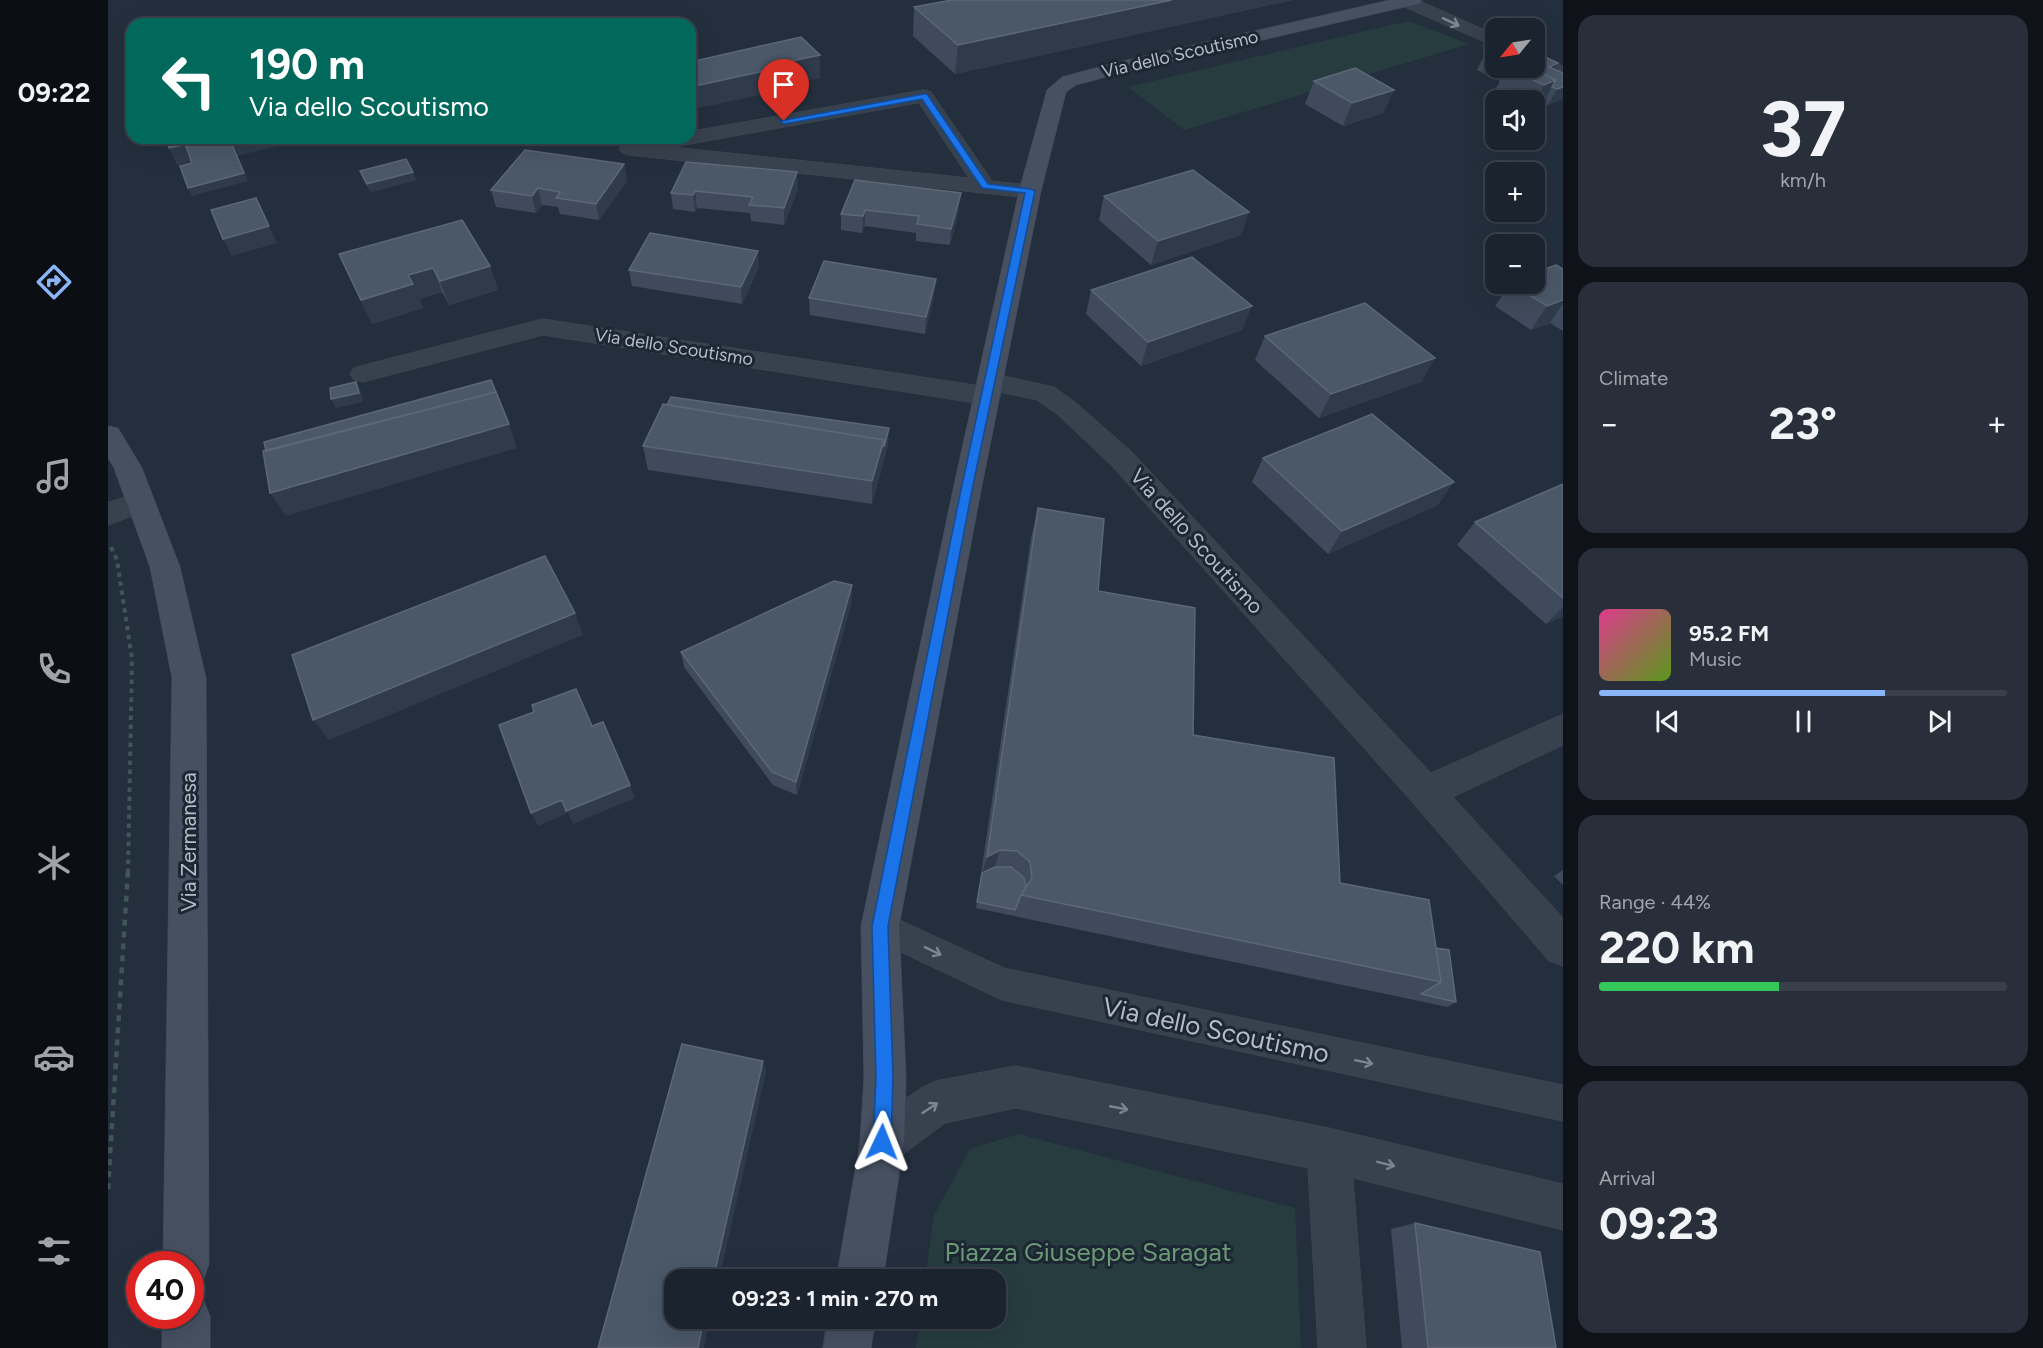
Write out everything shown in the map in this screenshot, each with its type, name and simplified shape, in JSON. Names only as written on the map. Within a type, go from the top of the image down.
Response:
[{"type":"street","points":[[1408,0],[1485,37]]},
{"type":"street","name":"Via dello Scoutismo","points":[[861,1269],[882,1142],[885,1077],[880,926],[968,485],[1030,191],[1057,90],[1069,81],[1117,68],[1408,0]]},
{"type":"street","points":[[1545,65],[1563,73]]},
{"type":"street","points":[[696,137],[924,96],[985,186]]},
{"type":"street","points":[[656,144],[628,149],[1030,191]]},
{"type":"street","name":"Via dello Scoutismo","points":[[363,374],[543,327],[990,389],[1045,393],[1066,408],[1122,459],[1426,792],[1563,947]]},
{"type":"street","name":"Via Zermanesa","points":[[108,435],[128,468],[125,508],[165,567],[189,678],[186,1251]]},
{"type":"street","points":[[1426,792],[1563,729]]},
{"type":"street","points":[[882,1142],[936,1103],[1016,1087],[1329,1150],[1563,1207]]},
{"type":"street","points":[[1329,1150],[1342,1348]]},
{"type":"street","points":[[186,1329],[186,1348]]},
{"type":"street","points":[[847,1348],[850,1329]]},
{"type":"lane","name":"Via dello Scoutismo","points":[[880,926],[1002,984],[1540,1100],[1563,1103]]},
{"type":"path","points":[[108,541],[117,560],[132,659],[127,898],[108,1189]]},
{"type":"green space","points":[[1408,21],[1469,44],[1184,130],[1128,87]]},
{"type":"green space","name":"Piazza Giuseppe Saragat","points":[[1019,1134],[1295,1208],[1301,1348],[916,1348],[919,1329],[1006,1329],[1006,1269],[926,1269],[934,1215],[970,1149]]},
{"type":"building","points":[[952,0],[1172,0],[958,45],[914,7]]},
{"type":"building","points":[[801,37],[820,55],[782,63],[782,67],[696,86],[696,61]]},
{"type":"building","points":[[1545,57],[1558,63],[1549,67],[1563,73],[1563,87],[1557,89],[1552,87],[1556,80],[1545,75]]},
{"type":"building","points":[[1355,68],[1394,90],[1352,103],[1314,81]]},
{"type":"building","points":[[1545,75],[1556,80],[1544,85],[1529,78],[1545,78]]},
{"type":"building","points":[[167,144],[183,145],[169,148]]},
{"type":"building","points":[[232,144],[244,173],[188,188],[180,166],[192,163],[186,146]]},
{"type":"building","points":[[525,150],[624,164],[596,204],[556,198],[560,192],[538,188],[532,196],[491,190]]},
{"type":"building","points":[[406,159],[413,172],[367,184],[360,171]]},
{"type":"building","points":[[686,162],[797,172],[784,208],[749,205],[753,197],[695,191],[693,195],[671,193]]},
{"type":"building","points":[[1193,170],[1249,212],[1158,241],[1104,196]]},
{"type":"building","points":[[855,180],[961,193],[951,229],[917,224],[919,216],[865,210],[863,216],[841,214]]},
{"type":"building","points":[[256,198],[269,226],[223,239],[211,210]]},
{"type":"building","points":[[462,220],[490,266],[440,281],[433,268],[408,275],[413,284],[361,300],[339,254]]},
{"type":"building","points":[[650,233],[758,251],[741,287],[629,270]]},
{"type":"building","points":[[1192,257],[1252,306],[1148,342],[1091,290]]},
{"type":"building","points":[[824,261],[936,279],[926,317],[809,298]]},
{"type":"building","points":[[1556,265],[1563,269],[1563,300],[1547,306],[1528,294],[1545,294],[1545,269]]},
{"type":"building","points":[[1365,303],[1435,358],[1331,394],[1265,336]]},
{"type":"building","points":[[491,380],[496,392],[266,451],[264,442]]},
{"type":"building","points":[[356,382],[359,393],[331,399],[330,388]]},
{"type":"building","points":[[496,392],[509,424],[270,493],[263,451]]},
{"type":"building","points":[[671,397],[889,428],[884,447],[884,440],[667,405]]},
{"type":"building","points":[[663,404],[884,440],[872,481],[643,446]]},
{"type":"building","points":[[1372,414],[1454,482],[1342,531],[1263,458]]},
{"type":"building","points":[[1563,484],[1563,598],[1475,522]]},
{"type":"building","points":[[1038,508],[1104,519],[1098,591],[1195,608],[1193,735],[1334,758],[1340,883],[1429,900],[1441,982],[1021,895],[1032,878],[1030,862],[1017,851],[1000,850],[987,857]]},
{"type":"building","points":[[545,556],[575,613],[313,720],[292,655]]},
{"type":"building","points":[[834,581],[852,585],[796,782],[772,772],[681,652]]},
{"type":"building","points":[[576,689],[592,726],[603,722],[630,785],[566,811],[562,800],[531,813],[499,725],[534,712],[532,705]]},
{"type":"building","points":[[995,867],[1011,867],[1024,878],[1026,887],[1015,910],[977,902],[982,873]]},
{"type":"building","points":[[1436,948],[1449,950],[1456,1002],[1421,994],[1441,982]]},
{"type":"building","points":[[682,1044],[763,1061],[716,1269],[664,1269],[664,1329],[702,1329],[698,1348],[598,1348]]},
{"type":"building","points":[[1415,1223],[1540,1252],[1556,1348],[1428,1348]]},
{"type":"route","points":[[784,121],[924,96],[985,186],[1030,191],[968,485],[880,926],[885,1077],[882,1142]]}]
